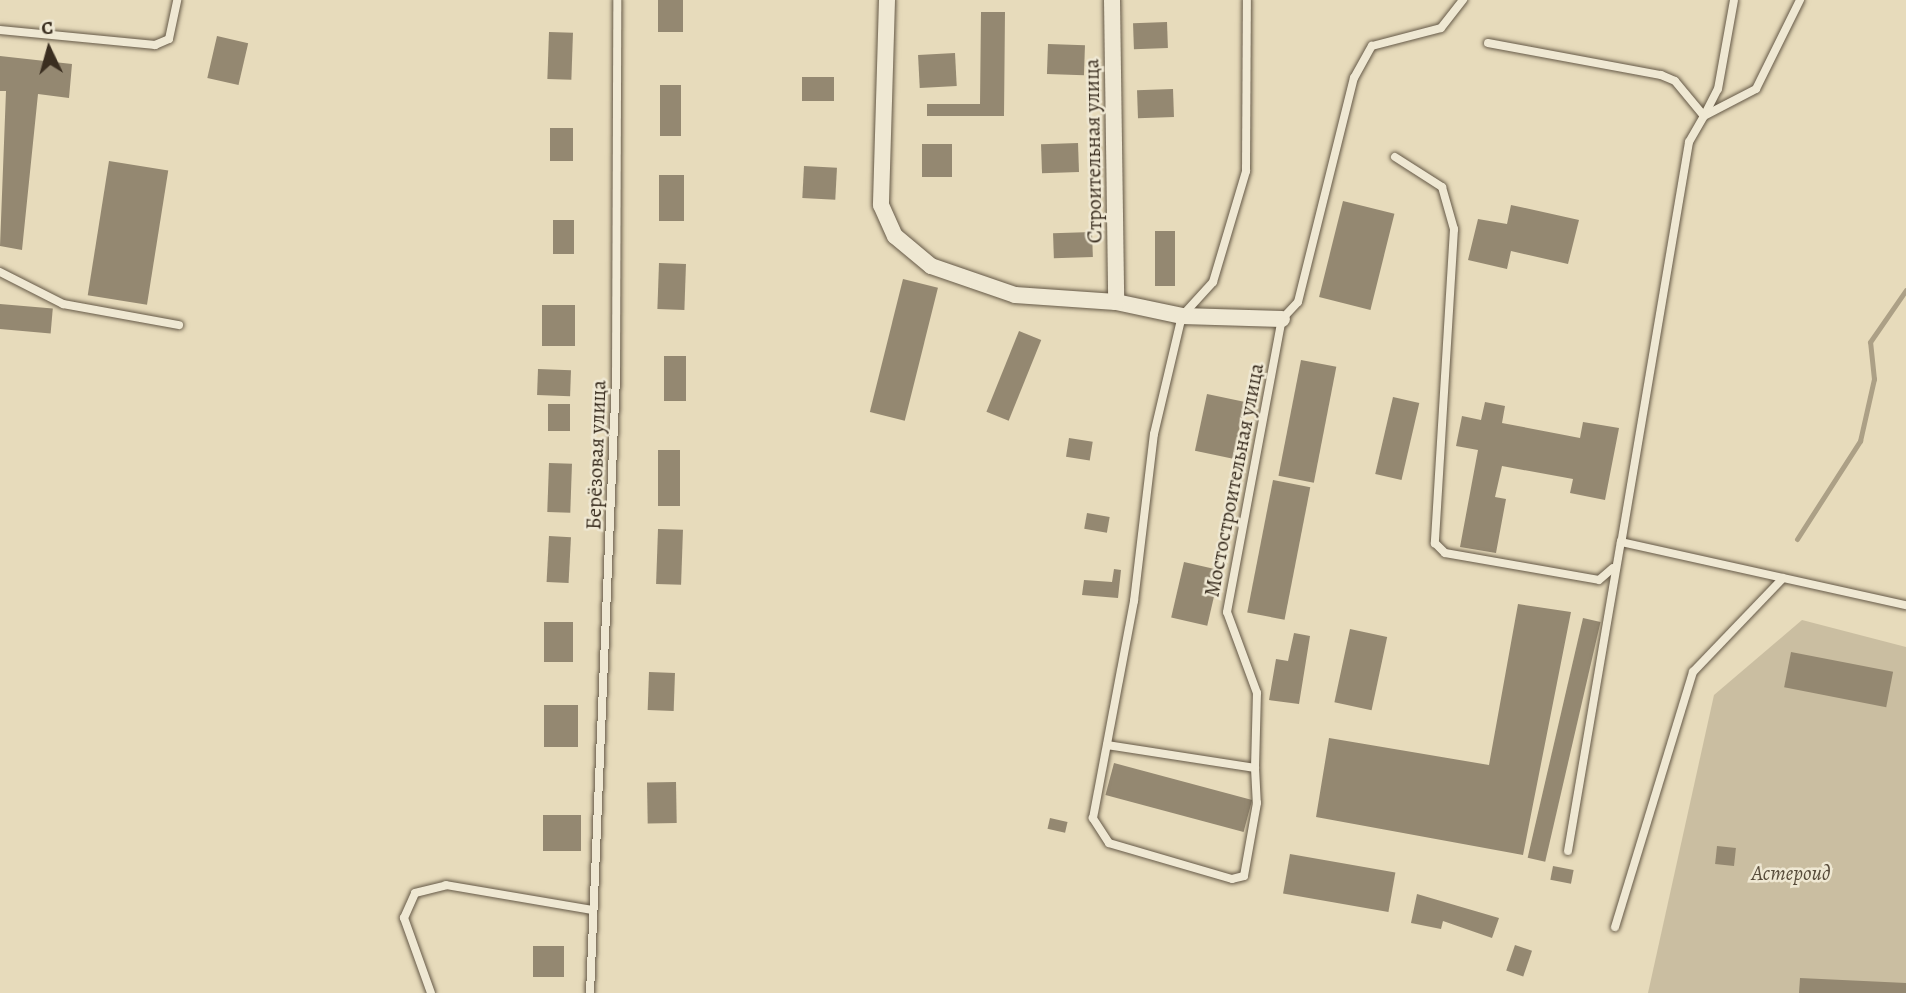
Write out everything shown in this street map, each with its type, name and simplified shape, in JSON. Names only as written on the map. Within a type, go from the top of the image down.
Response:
[{"type":"street","points":[[887,0],[877,178],[895,236],[931,266],[973,285],[1014,295],[1116,302],[1182,316],[1282,319]]},
{"type":"street","name":"Строительная улица","points":[[1112,0],[1116,302]]},
{"type":"lane","points":[[0,30],[137,46],[169,39],[177,0]]},
{"type":"lane","name":"Берёзовая улица","points":[[590,993],[616,405],[617,0]]},
{"type":"lane","points":[[1247,0],[1246,171],[1213,282],[1182,316],[1144,488],[1134,601],[1108,745],[1255,768]]},
{"type":"lane","points":[[1282,319],[1298,302],[1354,78],[1372,46],[1441,29],[1463,0]]},
{"type":"lane","points":[[1568,851],[1613,568],[1621,542],[1684,158],[1718,89],[1734,0]]},
{"type":"lane","points":[[1704,116],[1756,89],[1800,0]]},
{"type":"lane","points":[[1488,43],[1661,75],[1675,81],[1704,116]]},
{"type":"lane","points":[[1395,157],[1442,187],[1454,229],[1435,542],[1445,553],[1599,580],[1613,568]]},
{"type":"lane","points":[[0,272],[63,304],[179,325]]},
{"type":"lane","name":"Мостостроительная улица","points":[[1108,745],[1093,818],[1098,832],[1109,842],[1232,879],[1245,873],[1257,803],[1257,693],[1227,612],[1282,319]]},
{"type":"lane","points":[[1621,542],[1906,605]]},
{"type":"lane","points":[[1615,927],[1693,672],[1783,578]]},
{"type":"lane","points":[[431,993],[404,918],[415,893],[446,885],[593,910]]},
{"type":"green space","name":"Астероид","points":[[1802,620],[1906,647],[1906,993],[1648,993],[1714,695]]},
{"type":"building","points":[[658,0],[683,0],[683,32],[658,32]]},
{"type":"building","points":[[981,12],[1005,12],[1004,116],[927,116],[927,104],[980,104]]},
{"type":"building","points":[[1167,22],[1168,48],[1134,49],[1133,23]]},
{"type":"building","points":[[549,32],[573,33],[571,80],[547,79]]},
{"type":"building","points":[[217,36],[248,43],[239,85],[207,78]]},
{"type":"building","points":[[1048,44],[1085,45],[1084,75],[1047,74]]},
{"type":"building","points":[[955,53],[957,86],[920,88],[918,55]]},
{"type":"building","points":[[0,56],[72,64],[69,98],[38,94],[22,250],[0,246],[6,91],[0,91]]},
{"type":"building","points":[[802,77],[834,77],[834,101],[802,101]]},
{"type":"building","points":[[660,85],[681,85],[681,136],[660,136]]},
{"type":"building","points":[[1173,89],[1174,117],[1138,118],[1137,90]]},
{"type":"building","points":[[550,128],[573,128],[573,161],[550,161]]},
{"type":"building","points":[[1078,143],[1079,172],[1042,173],[1041,144]]},
{"type":"building","points":[[922,144],[952,144],[952,177],[922,177]]},
{"type":"building","points":[[109,161],[168,170],[147,305],[88,295]]},
{"type":"building","points":[[804,166],[837,168],[835,200],[802,198]]},
{"type":"building","points":[[659,175],[684,175],[684,221],[659,221]]},
{"type":"building","points":[[1343,201],[1394,214],[1370,310],[1319,297]]},
{"type":"building","points":[[1511,205],[1579,220],[1568,264],[1511,251],[1507,269],[1468,260],[1478,219],[1507,224]]},
{"type":"building","points":[[553,220],[574,220],[574,254],[553,254]]},
{"type":"building","points":[[1155,231],[1175,231],[1175,286],[1155,286]]},
{"type":"building","points":[[1092,232],[1093,257],[1054,258],[1053,233]]},
{"type":"building","points":[[659,263],[686,264],[684,310],[657,309]]},
{"type":"building","points":[[903,279],[938,288],[905,421],[870,412]]},
{"type":"building","points":[[0,304],[53,309],[51,334],[0,329]]},
{"type":"building","points":[[542,305],[575,305],[575,346],[542,346]]},
{"type":"building","points":[[1019,331],[1041,340],[1009,421],[986,412]]},
{"type":"building","points":[[664,356],[686,356],[686,401],[664,401]]},
{"type":"building","points":[[1301,360],[1336,367],[1314,483],[1278,476]]},
{"type":"building","points":[[538,369],[571,370],[570,396],[537,395]]},
{"type":"building","points":[[1207,394],[1245,402],[1233,459],[1195,451]]},
{"type":"building","points":[[1393,397],[1419,403],[1402,480],[1375,474]]},
{"type":"building","points":[[1485,402],[1505,406],[1502,423],[1580,438],[1583,422],[1619,428],[1605,500],[1570,493],[1573,479],[1502,466],[1495,497],[1506,499],[1496,553],[1460,547],[1478,450],[1456,446],[1462,416],[1481,420]]},
{"type":"building","points":[[548,404],[570,404],[570,431],[548,431]]},
{"type":"building","points":[[1069,438],[1093,442],[1090,461],[1066,457]]},
{"type":"building","points":[[658,450],[680,450],[680,506],[658,506]]},
{"type":"building","points":[[549,463],[572,464],[570,513],[547,512]]},
{"type":"building","points":[[1273,480],[1310,487],[1285,620],[1247,613]]},
{"type":"building","points":[[1087,513],[1110,517],[1107,533],[1084,529]]},
{"type":"building","points":[[658,529],[683,530],[681,585],[656,584]]},
{"type":"building","points":[[549,536],[571,537],[569,583],[547,582]]},
{"type":"building","points":[[1184,562],[1220,570],[1207,626],[1171,618]]},
{"type":"building","points":[[1114,569],[1121,570],[1118,598],[1082,595],[1084,580],[1112,582]]},
{"type":"building","points":[[1518,604],[1571,612],[1523,855],[1316,817],[1329,738],[1489,765]]},
{"type":"building","points":[[1583,618],[1601,622],[1545,862],[1528,858]]},
{"type":"building","points":[[544,622],[573,622],[573,662],[544,662]]},
{"type":"building","points":[[1350,629],[1387,637],[1372,710],[1334,702]]},
{"type":"building","points":[[1294,633],[1310,636],[1299,704],[1269,700],[1276,659],[1288,661]]},
{"type":"building","points":[[1791,652],[1893,672],[1886,707],[1784,687]]},
{"type":"building","points":[[649,672],[675,673],[674,711],[648,710]]},
{"type":"building","points":[[544,705],[578,705],[578,747],[544,747]]},
{"type":"building","points":[[1114,763],[1252,800],[1244,832],[1105,795]]},
{"type":"building","points":[[676,782],[677,823],[648,823],[647,783]]},
{"type":"building","points":[[543,815],[581,815],[581,851],[543,851]]},
{"type":"building","points":[[1050,818],[1068,822],[1065,833],[1048,829]]},
{"type":"building","points":[[1717,846],[1736,848],[1734,866],[1715,864]]},
{"type":"building","points":[[1290,854],[1395,873],[1388,912],[1283,893]]},
{"type":"building","points":[[1553,866],[1574,870],[1571,884],[1550,880]]},
{"type":"building","points":[[1417,894],[1499,918],[1492,938],[1443,921],[1441,929],[1411,923]]},
{"type":"building","points":[[1515,945],[1532,951],[1523,976],[1506,971]]},
{"type":"building","points":[[533,946],[564,946],[564,977],[533,977]]},
{"type":"building","points":[[1800,978],[1906,983],[1906,993],[1799,993]]},
{"type":"waterway","points":[[1797,539],[1860,441],[1874,379],[1870,342],[1906,290]]}]
